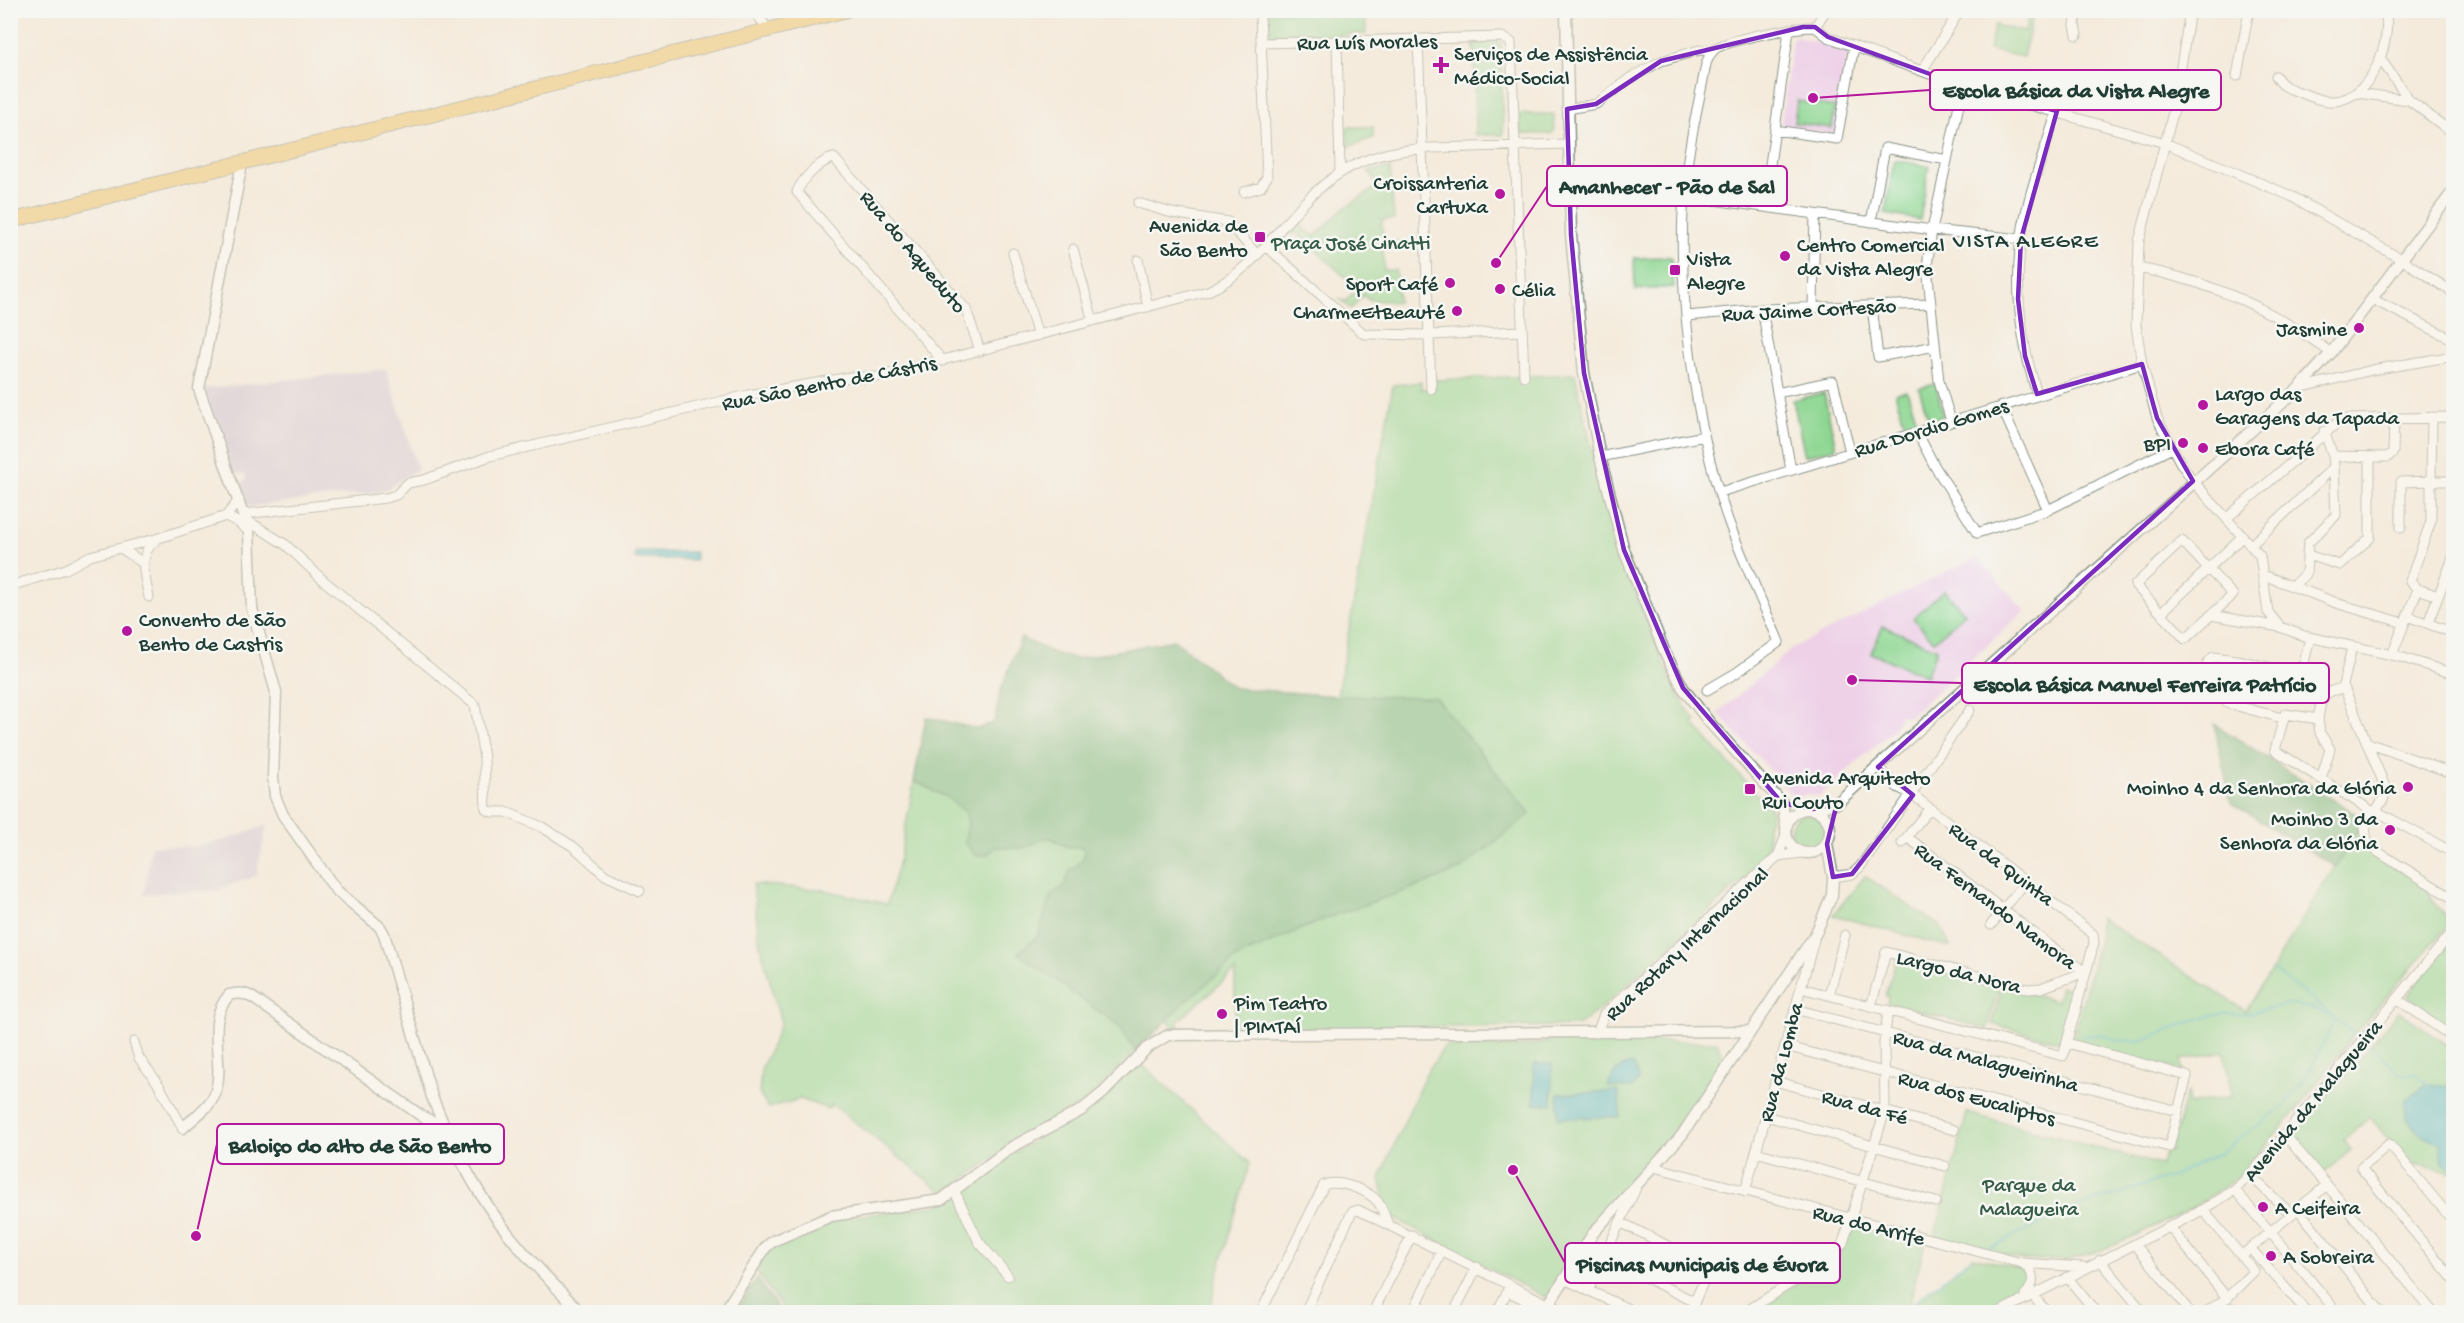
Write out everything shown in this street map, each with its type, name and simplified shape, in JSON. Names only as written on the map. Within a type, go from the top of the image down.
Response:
[{"type":"main road","points":[[10,221],[847,10]]},
{"type":"street","points":[[753,10],[769,30]]},
{"type":"street","points":[[1566,10],[1571,235],[1584,373],[1600,457],[1624,550],[1665,653],[1683,688],[1709,722],[1782,803],[1789,843],[1808,853],[1832,872],[1856,872],[1969,717]]},
{"type":"street","points":[[1815,27],[1826,10]]},
{"type":"street","points":[[1922,71],[1960,10]]},
{"type":"street","points":[[2077,10],[2074,25],[2077,35]]},
{"type":"street","points":[[2190,10],[2175,105],[2139,242],[2136,325],[2142,364],[2154,411],[2172,448],[2193,481],[2252,545],[2262,561],[2268,612],[2280,627]]},
{"type":"street","points":[[2238,76],[2249,10]]},
{"type":"street","points":[[2357,93],[2370,78],[2380,58],[2388,21],[2385,10]]},
{"type":"street","points":[[1244,192],[1261,187],[1267,177],[1260,15]]},
{"type":"street","points":[[1567,109],[1596,104],[1630,78],[1661,60],[1699,50],[1713,51],[1727,45],[1789,30],[1815,27],[1828,37],[1963,86],[2165,143],[2291,196],[2401,259],[2454,293]]},
{"type":"street","points":[[1764,207],[1789,30]]},
{"type":"street","points":[[1418,39],[1431,389]]},
{"type":"street","name":"Rua Luís Morales","points":[[1261,43],[1509,39],[1512,45],[1516,145]]},
{"type":"street","points":[[1337,41],[1340,172]]},
{"type":"street","points":[[1775,130],[1838,140],[1854,46]]},
{"type":"street","points":[[1707,690],[1736,674],[1779,642],[1728,520],[1704,436],[1686,316],[1683,270],[1684,185],[1706,64],[1713,51]]},
{"type":"street","points":[[2380,58],[2409,100],[2454,134]]},
{"type":"street","points":[[2276,76],[2283,86],[2317,99],[2335,101],[2357,93],[2409,100]]},
{"type":"street","points":[[2089,84],[2175,105]]},
{"type":"street","points":[[1951,421],[1939,381],[1927,267],[1932,230],[1963,86]]},
{"type":"street","points":[[2037,394],[2025,356],[2018,299],[2021,239],[2026,210],[2057,111]]},
{"type":"street","points":[[1522,331],[1375,336],[1359,332],[1266,246],[1305,202],[1340,172],[1376,155],[1422,147],[1568,144]]},
{"type":"street","points":[[1516,145],[1524,376]]},
{"type":"street","points":[[1870,222],[1885,148],[1947,160]]},
{"type":"street","name":"Rua do Aqueduto","points":[[943,361],[797,192],[807,177],[828,159],[834,158],[966,309],[980,351]]},
{"type":"street","points":[[242,163],[199,389],[249,532],[252,609],[276,692],[273,777],[275,796],[284,815],[328,880],[380,927],[384,934],[409,1022],[442,1121],[480,1190],[519,1246],[580,1312]]},
{"type":"street","points":[[1631,179],[1684,185]]},
{"type":"street","points":[[1786,831],[1796,812],[1837,803],[2299,388],[2331,353],[2454,190]]},
{"type":"street","points":[[1684,196],[1932,230],[2021,239]]},
{"type":"street","points":[[1138,203],[1172,213],[1228,222],[1257,255]]},
{"type":"street","points":[[1814,307],[1815,214]]},
{"type":"street","name":"Rua São Bento de Cástris","points":[[244,516],[386,498],[396,495],[408,483],[490,456],[748,395],[850,377],[877,377],[1148,307],[1208,291],[1226,283],[1266,246]]},
{"type":"street","points":[[1073,249],[1093,321]]},
{"type":"street","points":[[1012,253],[1038,336]]},
{"type":"street","points":[[1138,260],[1148,307]]},
{"type":"street","points":[[2138,268],[2177,276],[2241,297],[2280,318],[2331,353]]},
{"type":"street","points":[[2372,299],[2454,340]]},
{"type":"street","name":"Rua Jaime Cortesão","points":[[1686,316],[1762,309],[1931,304]]},
{"type":"street","points":[[1872,306],[1878,357],[1935,346]]},
{"type":"street","points":[[1762,309],[1791,470]]},
{"type":"street","points":[[2299,388],[2372,369],[2454,356]]},
{"type":"street","name":"Rua Dordio Gomes","points":[[1720,492],[2142,364]]},
{"type":"street","points":[[1777,393],[1833,381],[1850,452]]},
{"type":"street","points":[[2001,406],[2048,510]]},
{"type":"street","points":[[2432,417],[2431,521],[2410,581],[2418,589],[2438,596]]},
{"type":"street","points":[[2227,518],[2324,431],[2348,419],[2454,417]]},
{"type":"street","points":[[2333,456],[2388,457],[2393,452],[2394,418]]},
{"type":"street","points":[[2292,586],[2306,574],[2308,543],[2336,515],[2333,456],[2324,431]]},
{"type":"street","points":[[1917,432],[1934,465],[1977,534],[2048,510],[2172,448]]},
{"type":"street","points":[[1600,457],[1704,436]]},
{"type":"street","points":[[2307,555],[2340,566],[2370,538],[2370,457]]},
{"type":"street","points":[[2252,545],[2334,467]]},
{"type":"street","points":[[2401,528],[2401,482],[2454,481]]},
{"type":"street","points":[[10,586],[66,570],[90,556],[159,538],[226,516],[239,500]]},
{"type":"street","points":[[226,516],[249,532]]},
{"type":"street","points":[[244,516],[286,545],[323,580],[476,705],[483,748],[486,809],[506,812],[542,827],[574,847],[605,875],[640,891]]},
{"type":"street","points":[[2161,613],[2243,536]]},
{"type":"street","points":[[149,597],[144,564],[148,547],[159,538]]},
{"type":"street","points":[[2182,541],[2208,568],[2233,595],[2185,639],[2135,585],[2182,541]]},
{"type":"street","points":[[121,548],[144,564]]},
{"type":"street","points":[[2428,623],[2454,555]]},
{"type":"street","points":[[2263,575],[2339,604],[2428,623],[2454,633]]},
{"type":"street","points":[[2392,655],[2418,589]]},
{"type":"street","points":[[2211,615],[2280,627],[2310,638],[2392,655],[2454,674]]},
{"type":"street","points":[[2310,638],[2301,675],[2243,661],[2213,657],[2207,664],[2202,684],[2204,688],[2230,704],[2318,719]]},
{"type":"street","points":[[2352,647],[2344,675],[2344,688],[2386,789],[2383,801],[2365,827],[2367,841],[2378,852],[2454,899]]},
{"type":"street","points":[[2230,704],[2243,661]]},
{"type":"street","points":[[2321,779],[2330,749],[2320,732],[2318,719],[2322,697],[2328,691],[2344,688]]},
{"type":"street","points":[[2286,715],[2275,750],[2374,814],[2454,853]]},
{"type":"street","points":[[2368,743],[2454,774]]},
{"type":"street","name":"Rua da Quinta","points":[[1878,767],[1897,787],[1930,808],[2091,931],[2094,943],[2085,972]]},
{"type":"street","points":[[1782,803],[1808,809],[1827,819],[1830,827]]},
{"type":"street","points":[[1546,1309],[1594,1232],[1682,1135],[1816,933],[1832,896],[1832,872],[1827,844],[1837,803]]},
{"type":"street","name":"Rua Fernando Namora","points":[[1930,808],[1905,840],[2085,972]]},
{"type":"street","name":"Rua Rotary Internacional","points":[[1597,1033],[1604,1014],[1778,856],[1786,831]]},
{"type":"street","points":[[1808,853],[1827,844]]},
{"type":"street","name":"Rua Rotary Internacional","points":[[1778,856],[1808,853]]},
{"type":"street","points":[[1991,925],[2026,880]]},
{"type":"street","name":"Avenida da Malagueira","points":[[2000,1312],[2021,1299],[2203,1210],[2235,1190],[2285,1135],[2454,930]]},
{"type":"street","name":"Rua da Lomba","points":[[1745,1192],[1816,933]]},
{"type":"street","points":[[1829,995],[1845,934]]},
{"type":"street","name":"Largo da Nora","points":[[1871,1006],[1886,952],[2028,989],[2041,988],[2085,972]]},
{"type":"street","points":[[1801,988],[2063,1056],[2085,972]]},
{"type":"street","points":[[134,1042],[139,1058],[157,1082],[183,1128],[209,1104],[215,1094],[218,1060],[217,1013],[229,995],[247,994],[423,1117],[432,1122],[442,1121]]},
{"type":"street","points":[[2397,999],[2454,1038]]},
{"type":"street","name":"Rua da Malagueirinha","points":[[1795,1009],[2178,1111]]},
{"type":"street","points":[[1745,1312],[1836,1253],[1843,1244],[1885,1111],[1884,1033],[1888,1010]]},
{"type":"street","points":[[724,1312],[766,1247],[773,1241],[831,1216],[941,1200],[1012,1147],[1082,1110],[1103,1093],[1147,1048],[1168,1035],[1751,1031]]},
{"type":"street","points":[[2067,1043],[2187,1076],[2178,1111]]},
{"type":"street","name":"Rua dos Eucaliptos","points":[[1785,1046],[2169,1147],[2178,1111]]},
{"type":"street","name":"Rua da Fé","points":[[1775,1081],[1954,1130]]},
{"type":"street","points":[[1766,1116],[1946,1166]]},
{"type":"street","points":[[2285,1135],[2433,1312]]},
{"type":"street","points":[[2454,1222],[2390,1144],[2361,1168],[2454,1280]]},
{"type":"street","points":[[1756,1152],[1936,1202]]},
{"type":"street","name":"Rua do Arrife","points":[[1654,1167],[2022,1263],[2086,1267]]},
{"type":"street","points":[[2250,1175],[2295,1211],[2381,1312]]},
{"type":"street","points":[[1261,1312],[1324,1185],[1339,1184],[1368,1194],[1381,1207],[1388,1224]]},
{"type":"street","points":[[2241,1256],[2327,1185]]},
{"type":"street","points":[[1588,1291],[1637,1186]]},
{"type":"street","points":[[954,1190],[979,1242],[1008,1276]]},
{"type":"street","points":[[2235,1190],[2337,1312]]},
{"type":"street","points":[[1305,1312],[1352,1212],[1358,1210],[1477,1267],[1546,1309],[1564,1312]]},
{"type":"street","points":[[2203,1210],[2254,1271],[2227,1298],[2206,1312]]},
{"type":"street","points":[[1620,1222],[1710,1267],[1690,1312]]},
{"type":"street","points":[[2170,1227],[2227,1298]]},
{"type":"street","points":[[1372,1312],[1412,1235]]},
{"type":"street","points":[[2135,1244],[2190,1312]]},
{"type":"street","points":[[2250,1248],[2307,1312]]},
{"type":"street","points":[[1413,1312],[1442,1251]]},
{"type":"street","points":[[1604,1257],[1695,1302]]},
{"type":"street","points":[[2100,1260],[2143,1312]]},
{"type":"street","points":[[2021,1299],[2031,1288],[2034,1278],[2029,1268],[2022,1263]]},
{"type":"street","points":[[1455,1312],[1477,1267]]},
{"type":"street","points":[[2067,1276],[2096,1312]]},
{"type":"street","points":[[1564,1280],[1635,1312]]},
{"type":"street","points":[[1497,1312],[1509,1288]]},
{"type":"street","points":[[2032,1294],[2047,1312]]},
{"type":"highlighted area","points":[[1803,27],[1815,27],[1828,37],[1963,86],[2057,111],[2021,239],[2018,299],[2025,356],[2037,394],[2142,364],[2157,418],[2193,481],[1878,767],[1913,795],[1852,874],[1833,877],[1827,844],[1837,803],[1813,809],[1782,803],[1683,688],[1624,550],[1584,373],[1571,235],[1567,109],[1596,104],[1661,61]]},
{"type":"shaded area","points":[[1796,37],[1845,50],[1848,53],[1835,132],[1832,134],[1784,127],[1781,124],[1792,40]]},
{"type":"shaded area","points":[[386,369],[418,469],[383,491],[246,507],[238,486],[246,480],[245,475],[232,472],[203,389]]},
{"type":"shaded area","points":[[1977,557],[2025,611],[1908,717],[1900,714],[1893,730],[1819,796],[1807,794],[1794,797],[1718,713],[1794,647]]},
{"type":"shaded area","points":[[267,825],[256,876],[216,890],[144,894],[151,846],[194,847],[225,840]]},
{"type":"green space","points":[[1268,11],[1365,11],[1366,34],[1270,36]]},
{"type":"green space","points":[[2030,11],[2034,11],[2023,57],[1989,50],[1995,25],[2025,32]]},
{"type":"green space","points":[[1501,42],[1503,135],[1475,135],[1474,43]]},
{"type":"green space","points":[[1797,101],[1835,107],[1832,128],[1794,123]]},
{"type":"green space","points":[[1520,114],[1554,114],[1554,131],[1550,134],[1523,134],[1520,130]]},
{"type":"green space","points":[[1347,127],[1373,127],[1373,138],[1348,147]]},
{"type":"green space","points":[[1894,160],[1929,166],[1920,220],[1885,214]]},
{"type":"green space","name":"Praça José Cinatti","points":[[1390,168],[1394,219],[1382,220],[1383,242],[1416,242],[1416,246],[1383,248],[1384,270],[1396,270],[1398,302],[1371,300],[1363,295],[1351,309],[1340,300],[1346,301],[1357,288],[1297,233],[1290,234],[1304,218],[1302,227],[1315,236],[1343,209],[1377,187],[1368,171]]},
{"type":"green space","points":[[1671,257],[1674,287],[1635,290],[1634,258]]},
{"type":"green space","points":[[1575,374],[1608,511],[1642,611],[1673,684],[1696,721],[1693,724],[1772,811],[1767,826],[1769,849],[1766,852],[1770,856],[1600,1009],[1577,1026],[1178,1030],[1167,1020],[1084,1103],[1032,1131],[944,1193],[832,1104],[828,1109],[800,1099],[768,1108],[759,1093],[761,1070],[781,1023],[759,940],[753,884],[824,890],[887,904],[900,857],[926,717],[977,729],[995,722],[1000,693],[1021,638],[1053,653],[1076,659],[1174,640],[1234,688],[1337,696],[1393,385],[1421,382],[1421,389],[1435,388],[1435,380]],"holes":[[[1235,971],[1235,1028],[1178,1028],[1178,1021]]]},
{"type":"green space","points":[[1936,384],[1943,416],[1929,421],[1919,388]]},
{"type":"green space","points":[[1907,391],[1918,424],[1906,428],[1895,393]]},
{"type":"green space","points":[[1824,393],[1836,448],[1805,456],[1793,400]]},
{"type":"green space","points":[[1944,590],[1965,613],[1934,641],[1913,618]]},
{"type":"green space","points":[[1883,626],[1937,649],[1926,676],[1871,653]]},
{"type":"green space","points":[[1021,638],[1053,653],[1076,659],[1174,640],[1234,688],[1337,696],[1435,697],[1530,814],[1461,869],[1428,883],[1329,917],[1238,957],[1185,1002],[1136,1052],[1119,1026],[1018,953],[1038,936],[1051,895],[1064,886],[1070,871],[1083,859],[1085,851],[1083,847],[1067,847],[1051,838],[1043,838],[1026,847],[997,847],[986,855],[975,855],[964,842],[968,826],[966,813],[946,797],[914,781],[926,717],[977,729],[995,722],[1000,693]]},
{"type":"green space","points":[[2214,724],[2364,819],[2336,867],[2231,803]]},
{"type":"green space","name":"Parque da Malagueira","points":[[2368,813],[2364,830],[2365,843],[2369,852],[2424,885],[2433,902],[2445,915],[2448,925],[2352,1037],[2299,1107],[2239,1176],[2193,1208],[2108,1248],[2068,1260],[2022,1260],[1935,1236],[1967,1113],[2161,1165],[2165,1151],[2170,1152],[2187,1091],[2189,1104],[2232,1096],[2224,1052],[2181,1060],[2183,1071],[2072,1041],[2099,941],[2100,918],[2246,1011]]},
{"type":"green space","points":[[1807,814],[1819,819],[1824,831],[1819,843],[1807,848],[1795,843],[1790,831],[1795,819]]},
{"type":"green space","points":[[1865,876],[1941,927],[1950,947],[1833,915]]},
{"type":"green space","points":[[2453,938],[2453,1031],[2407,996]]},
{"type":"green space","points":[[1897,958],[1999,986],[1987,1029],[1887,1003],[1888,996],[1885,996]]},
{"type":"green space","points":[[2002,987],[2057,1001],[2061,987],[2075,990],[2061,1042],[1992,1024]]},
{"type":"green space","points":[[2399,1011],[2453,1049],[2453,1173],[2407,1162],[2370,1117],[2344,1140],[2351,1150],[2322,1174],[2291,1139]]},
{"type":"green space","points":[[1556,1040],[1717,1042],[1722,1058],[1712,1082],[1676,1135],[1591,1228],[1546,1298],[1388,1215],[1380,1178],[1425,1075],[1445,1046],[1517,1047]]},
{"type":"green space","points":[[1139,1062],[1250,1163],[1214,1287],[1211,1312],[785,1312],[755,1269],[769,1251],[789,1240],[807,1237],[834,1219],[935,1206],[951,1198],[953,1200],[999,1161],[1081,1113]]},
{"type":"green space","points":[[1856,1226],[1925,1243],[1907,1312],[1751,1312],[1833,1260]]},
{"type":"green space","points":[[1973,1257],[2020,1268],[2026,1275],[2026,1286],[1984,1312],[1915,1312],[1919,1299]]},
{"type":"green space","points":[[757,1278],[780,1312],[735,1312]]},
{"type":"water","points":[[635,552],[695,552],[695,560],[635,559]]},
{"type":"water","points":[[1534,1064],[1552,1064],[1552,1104],[1534,1104]]},
{"type":"water","points":[[1633,1064],[1639,1080],[1631,1088],[1608,1087],[1616,1071],[1623,1066]]},
{"type":"water","points":[[2429,1084],[2453,1086],[2453,1170],[2443,1163],[2440,1143],[2422,1135],[2406,1118],[2405,1100]]},
{"type":"water","points":[[1619,1091],[1620,1117],[1558,1118],[1558,1094]]},
{"type":"waterway","points":[[2272,969],[2332,1015]]},
{"type":"waterway","points":[[1986,1250],[2074,1208],[2170,1177],[2220,1153],[2284,1106],[2306,1077],[2336,1018],[2312,1008],[2286,1004],[2251,1013],[2221,1014],[2194,1020],[2141,1041],[2116,1040],[2101,1035],[2081,1036]]},
{"type":"waterway","points":[[2336,1019],[2355,1034]]},
{"type":"waterway","points":[[2369,1045],[2401,1074],[2415,1074],[2431,1087]]},
{"type":"waterway","points":[[1901,1312],[1970,1259]]},
{"type":"place","name":"Serviços de Assistência Médico-Social","points":[[1441,65]]},
{"type":"place","name":"Escola Básica da Vista Alegre","points":[[1813,98]]},
{"type":"place","name":"Croissanteria Cartuxa","points":[[1500,194]]},
{"type":"place","name":"Avenida de São Bento","points":[[1260,237]]},
{"type":"place","name":"Centro Comercial da Vista Alegre","points":[[1785,256]]},
{"type":"place","name":"Amanhecer - Pão de Sal","points":[[1496,263]]},
{"type":"place","name":"Vista Alegre","points":[[1675,270]]},
{"type":"place","name":"Sport Café","points":[[1450,283]]},
{"type":"place","name":"Célia","points":[[1500,289]]},
{"type":"place","name":"CharmeEtBeauté","points":[[1457,311]]},
{"type":"place","name":"Jasmine","points":[[2359,328]]},
{"type":"place","name":"Largo das Garagens da Tapada","points":[[2203,405]]},
{"type":"place","name":"BPI","points":[[2183,443]]},
{"type":"place","name":"Ebora Café","points":[[2203,448]]},
{"type":"place","name":"Convento de São Bento de Castris","points":[[127,631]]},
{"type":"place","name":"Escola Básica Manuel Ferreira Patrício","points":[[1852,680]]},
{"type":"place","name":"Moinho 4 da Senhora da Glória","points":[[2408,787]]},
{"type":"place","name":"Avenida Arquitecto Rui Couto","points":[[1750,789]]},
{"type":"place","name":"Moinho 3 da Senhora da Glória","points":[[2390,830]]},
{"type":"place","name":"Pim Teatro | PIMTAÍ","points":[[1222,1014]]},
{"type":"place","name":"Piscinas Municipais de Évora","points":[[1513,1170]]},
{"type":"place","name":"A Ceifeira","points":[[2263,1207]]},
{"type":"place","name":"Baloiço do alto de São Bento","points":[[196,1236]]},
{"type":"place","name":"A Sobreira","points":[[2271,1256]]},
{"type":"district","name":"VISTA ALEGRE","points":[[2026,239]]}]
